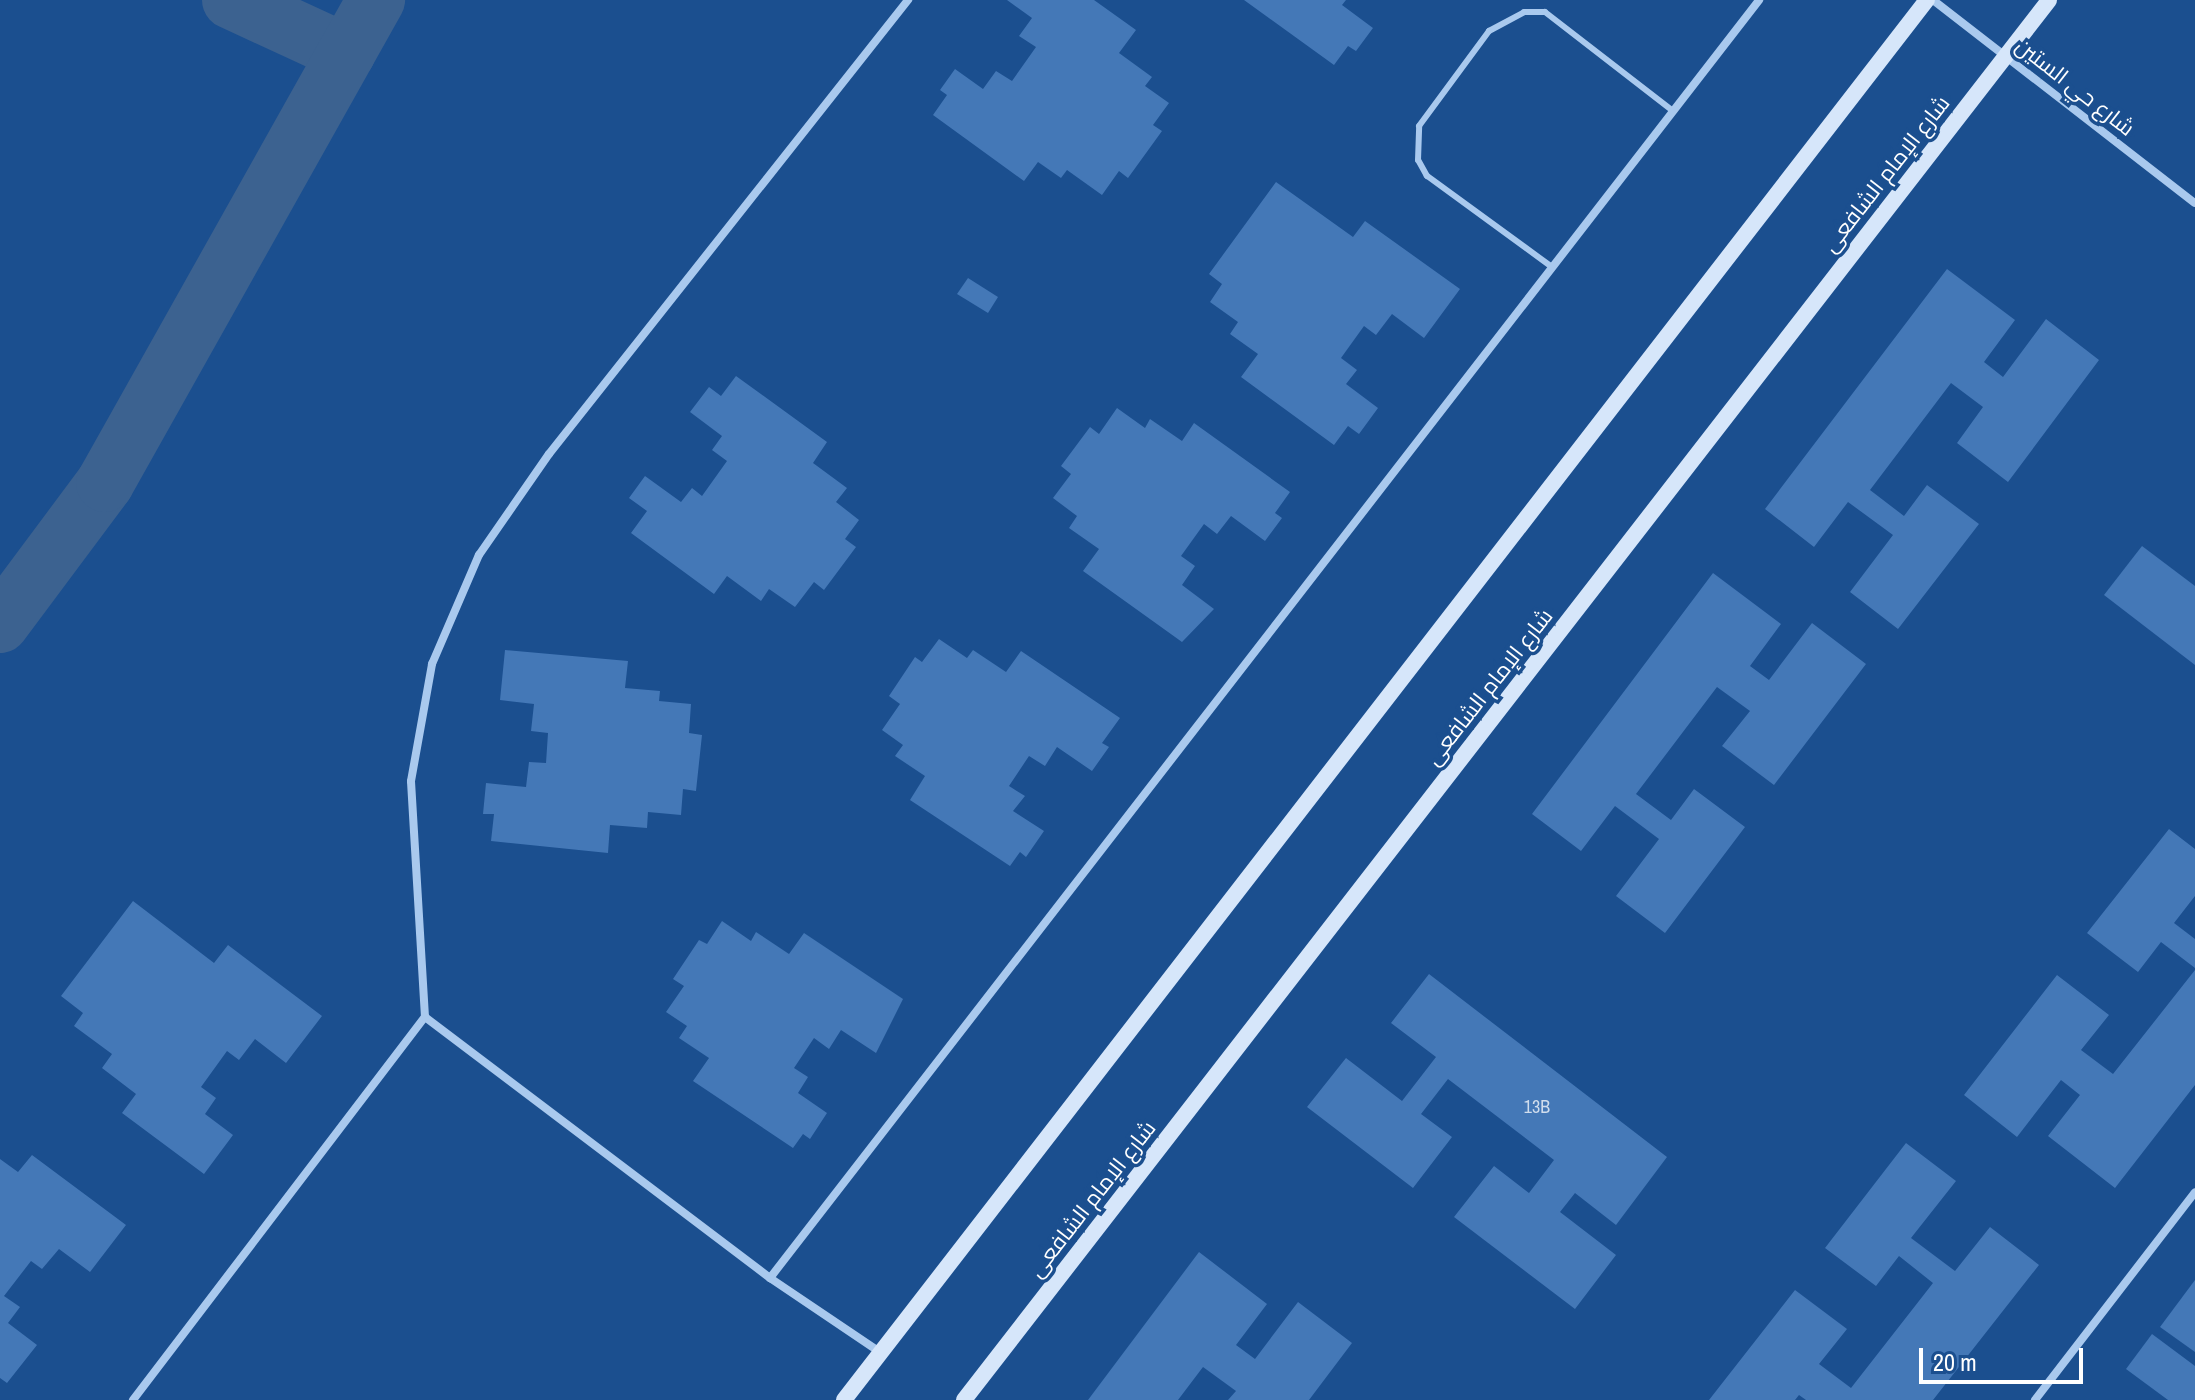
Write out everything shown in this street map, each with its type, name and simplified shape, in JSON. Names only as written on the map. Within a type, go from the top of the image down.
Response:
[{"type":"main road","points":[[844,1400],[1930,0]]},
{"type":"main road","name":"شارع الإمام الشافعى","points":[[964,1400],[2049,0]]},
{"type":"street","points":[[133,1400],[425,1017],[411,781],[432,664],[479,555],[549,454],[908,0]]},
{"type":"street","points":[[770,1278],[1759,0]]},
{"type":"street","name":"شارع حي الستين","points":[[1930,0],[2195,203]]},
{"type":"street","points":[[425,1017],[770,1278],[881,1353]]},
{"type":"street","points":[[2035,1400],[2195,1192]]},
{"type":"lane","points":[[1552,267],[1427,176],[1418,160],[1419,126],[1489,31],[1524,12],[1545,12],[1673,111]]},
{"type":"building","points":[[1007,0],[1094,0],[1136,30],[1119,53],[1152,77],[1145,86],[1169,103],[1153,125],[1162,131],[1128,178],[1119,171],[1102,195],[1067,170],[1061,178],[1038,162],[1024,181],[933,115],[947,95],[940,90],[955,69],[983,89],[996,71],[1012,81],[1036,47],[1019,36],[1032,18]]},
{"type":"building","points":[[1244,0],[1346,0],[1342,5],[1373,28],[1356,51],[1348,46],[1334,65]]},
{"type":"building","points":[[1276,182],[1353,237],[1365,221],[1460,289],[1424,338],[1392,314],[1376,335],[1364,326],[1341,358],[1357,370],[1346,384],[1378,408],[1359,434],[1348,426],[1334,445],[1241,377],[1258,354],[1230,334],[1238,322],[1210,302],[1222,284],[1209,274]]},
{"type":"building","points":[[1947,269],[2015,320],[1984,362],[2003,377],[2046,319],[2099,360],[2008,482],[1957,443],[1983,407],[1951,383],[1870,490],[1904,516],[1927,485],[1979,524],[1898,629],[1850,592],[1893,535],[1848,502],[1814,547],[1765,509]]},
{"type":"building","points":[[968,278],[998,297],[988,313],[957,294]]},
{"type":"building","points":[[736,376],[827,442],[813,463],[847,488],[836,502],[859,520],[845,539],[856,547],[824,590],[814,582],[795,607],[769,589],[761,601],[727,576],[714,594],[631,533],[647,511],[629,498],[645,476],[681,502],[692,488],[702,496],[727,461],[712,450],[722,436],[690,412],[709,387],[721,396]]},
{"type":"building","points":[[1117,408],[1145,428],[1150,419],[1182,441],[1194,423],[1290,492],[1275,513],[1282,518],[1265,541],[1231,516],[1217,534],[1204,524],[1181,556],[1195,566],[1182,585],[1214,609],[1182,642],[1083,571],[1099,549],[1069,528],[1077,516],[1053,498],[1071,474],[1061,466],[1090,427],[1099,434]]},
{"type":"building","points":[[2142,546],[2195,586],[2195,665],[2104,595]]},
{"type":"building","points":[[1713,573],[1781,624],[1750,666],[1769,680],[1812,623],[1866,664],[1774,785],[1722,746],[1750,711],[1717,687],[1636,794],[1671,820],[1694,789],[1745,827],[1665,933],[1616,896],[1659,839],[1615,806],[1581,851],[1532,814]]},
{"type":"building","points":[[939,639],[967,658],[973,650],[1006,672],[1021,651],[1120,718],[1102,743],[1109,747],[1092,771],[1057,747],[1045,766],[1029,756],[1009,786],[1025,796],[1013,811],[1044,831],[1026,857],[1020,852],[1010,866],[910,800],[925,776],[895,756],[903,745],[882,730],[900,704],[889,696],[915,657],[922,662]]},
{"type":"building","points":[[505,650],[628,661],[625,688],[660,691],[659,701],[691,704],[689,733],[702,735],[696,791],[683,789],[681,815],[648,812],[647,828],[610,825],[608,853],[491,841],[494,814],[483,814],[486,783],[526,787],[529,762],[546,763],[548,733],[531,731],[534,704],[500,700]]},
{"type":"building","points":[[2169,829],[2195,849],[2195,896],[2174,923],[2195,939],[2195,968],[2161,942],[2138,972],[2087,933]]},
{"type":"building","points":[[133,901],[214,963],[228,945],[322,1016],[286,1063],[255,1039],[239,1060],[227,1051],[201,1087],[216,1098],[205,1114],[233,1135],[204,1174],[122,1113],[136,1094],[102,1068],[112,1054],[74,1026],[83,1013],[61,996]]},
{"type":"building","points":[[722,921],[751,941],[756,932],[789,954],[804,933],[903,999],[876,1053],[841,1030],[829,1049],[814,1038],[794,1068],[808,1077],[798,1093],[827,1113],[810,1139],[803,1134],[793,1148],[693,1081],[709,1058],[679,1038],[687,1026],[666,1012],[684,986],[673,979],[699,940],[707,944]]},
{"type":"building","points":[[2195,970],[2195,1085],[2115,1188],[2048,1136],[2080,1095],[2061,1080],[2017,1137],[1964,1095],[2057,975],[2109,1015],[2081,1050],[2113,1074]]},
{"type":"building","points":[[1429,974],[1667,1157],[1616,1225],[1575,1193],[1560,1212],[1616,1255],[1575,1309],[1454,1217],[1494,1166],[1529,1193],[1554,1160],[1448,1079],[1421,1114],[1452,1137],[1413,1188],[1307,1107],[1346,1058],[1402,1101],[1436,1057],[1391,1023]]},
{"type":"building","points":[[1906,1143],[1956,1181],[1911,1238],[1955,1271],[1990,1227],[2039,1265],[1933,1400],[1806,1400],[1799,1395],[1795,1400],[1709,1400],[1795,1290],[1847,1329],[1819,1364],[1851,1388],[1933,1283],[1899,1256],[1876,1286],[1825,1248]]},
{"type":"building","points":[[32,1155],[126,1225],[90,1272],[59,1249],[42,1269],[31,1261],[4,1296],[20,1307],[8,1323],[37,1345],[7,1383],[0,1378],[0,1159],[18,1172]]},
{"type":"building","points":[[1199,1252],[1267,1304],[1236,1345],[1255,1359],[1298,1302],[1352,1343],[1309,1400],[1228,1400],[1236,1391],[1203,1367],[1178,1400],[1088,1400]]},
{"type":"building","points":[[2195,1280],[2195,1352],[2160,1327]]},
{"type":"building","points":[[2152,1334],[2195,1366],[2195,1400],[2168,1400],[2126,1369]]},
{"type":"waterway","points":[[231,0],[346,53]]},
{"type":"waterway","points":[[0,624],[105,483],[376,0]]}]
